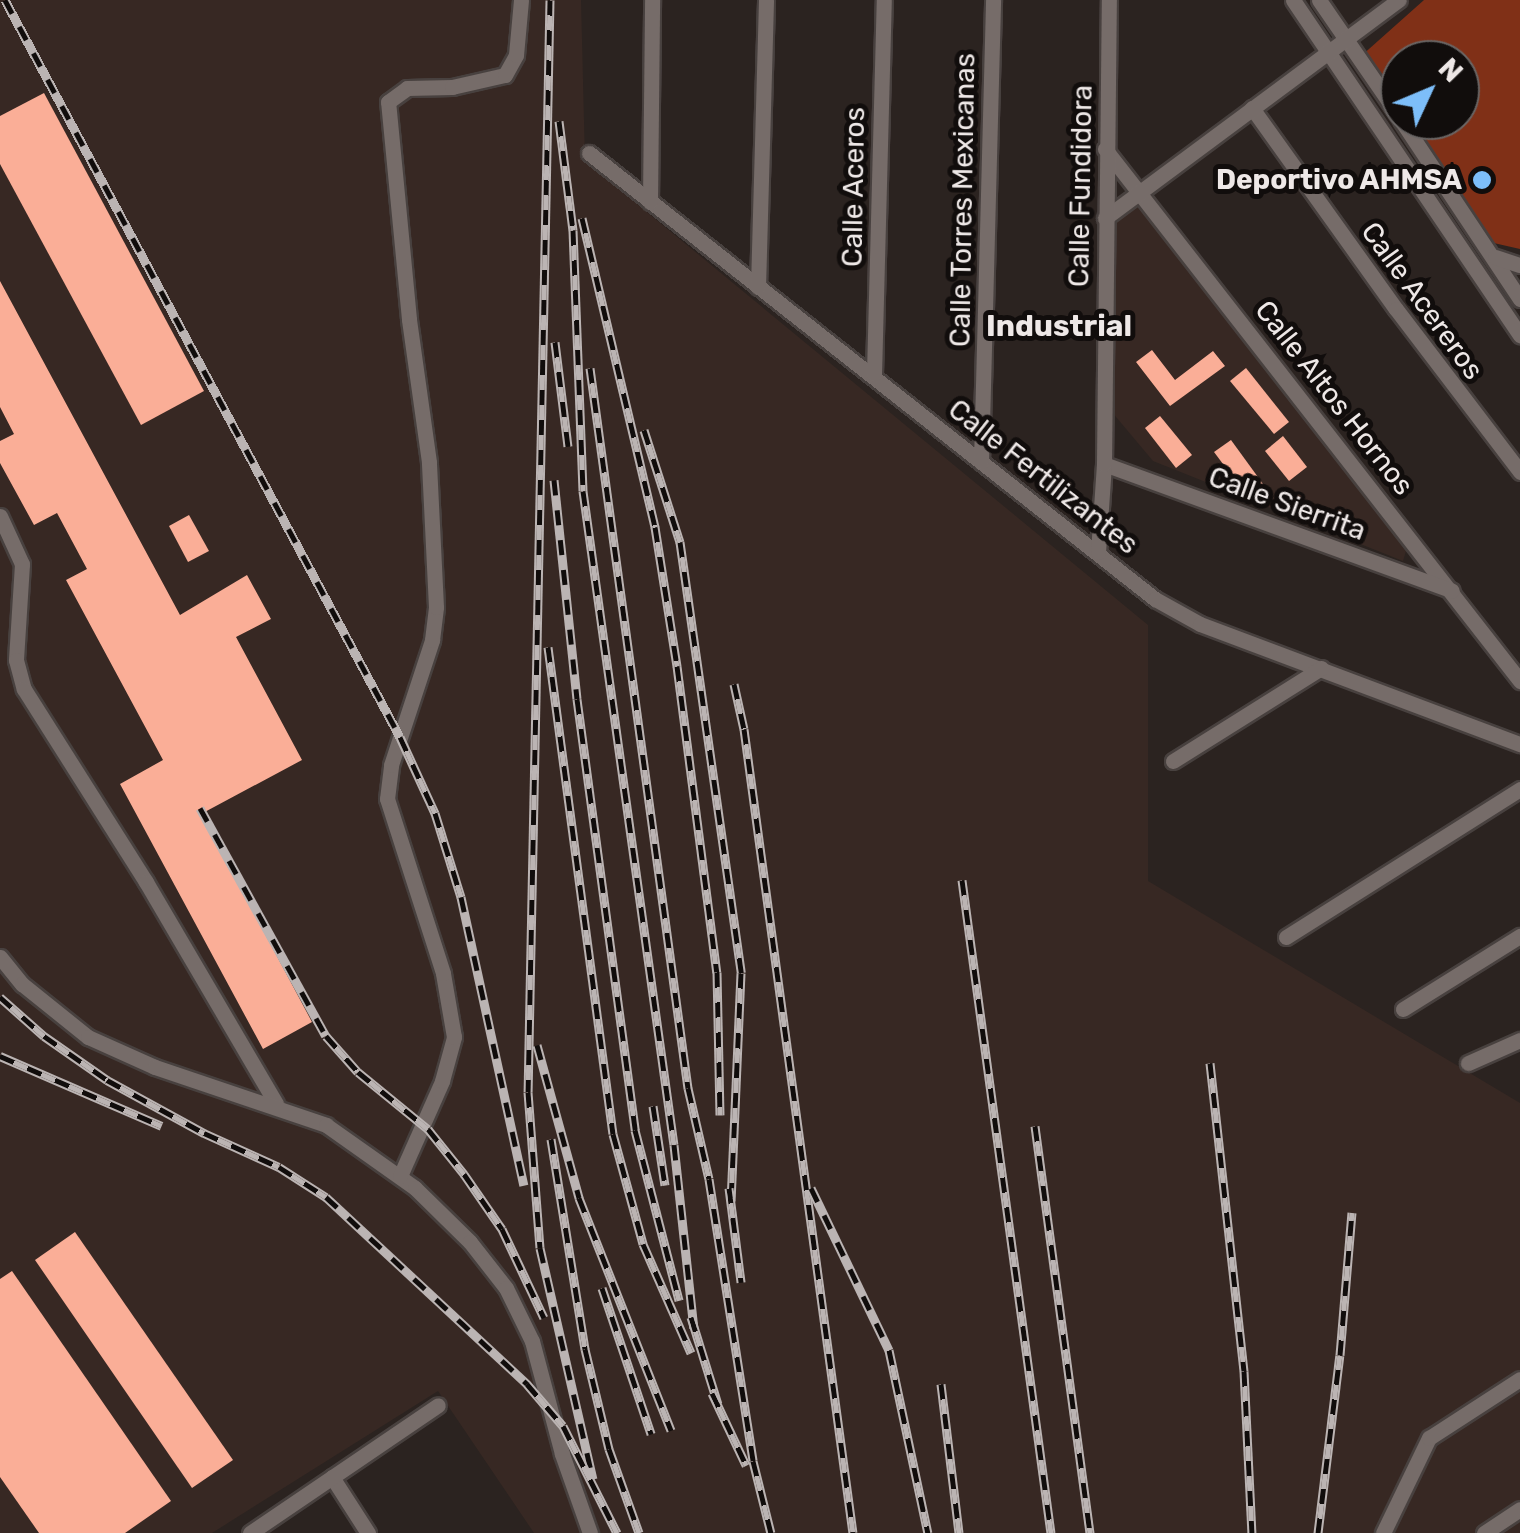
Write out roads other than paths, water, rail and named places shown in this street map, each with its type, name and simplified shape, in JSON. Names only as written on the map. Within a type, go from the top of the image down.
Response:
[{"type":"street","points":[[400,1176],[442,1081],[454,1037],[443,973],[387,799],[391,765],[432,640],[436,608],[429,462],[409,319],[388,102],[408,88],[452,87],[504,75],[516,54],[520,0]]},
{"type":"street","points":[[650,202],[652,0]]},
{"type":"street","points":[[758,287],[766,0]]},
{"type":"street","name":"Calle Aceros","points":[[874,374],[884,0]]},
{"type":"street","name":"Calle Torres Mexicanas","points":[[981,462],[993,0]]},
{"type":"street","name":"Calle Fundidora","points":[[1098,552],[1104,464],[1109,0]]},
{"type":"street","points":[[1293,0],[1520,335]]},
{"type":"street","points":[[1320,0],[1380,89]]},
{"type":"street","points":[[1104,218],[1399,0]]},
{"type":"street","name":"Calle Acereros","points":[[1252,108],[1396,309],[1520,472]]},
{"type":"street","points":[[1415,140],[1520,298]]},
{"type":"street","name":"Calle Altos Hornos","points":[[1105,148],[1520,681]]},
{"type":"street","name":"Calle Fertilizantes","points":[[590,153],[1179,614],[1520,744]]},
{"type":"street","points":[[1494,257],[1520,265]]},
{"type":"street","name":"Calle Sierrita","points":[[1104,464],[1453,591]]},
{"type":"street","points":[[0,516],[22,564],[16,644],[24,689],[146,882],[277,1105]]},
{"type":"street","points":[[1173,761],[1320,668]]},
{"type":"street","points":[[1286,937],[1520,789]]},
{"type":"street","points":[[1403,1009],[1520,936]]},
{"type":"street","points":[[0,958],[50,1008],[119,1053],[326,1125],[400,1176],[470,1242],[506,1288],[537,1355],[562,1454],[590,1533]]},
{"type":"street","points":[[1468,1063],[1520,1040]]},
{"type":"street","points":[[1382,1533],[1429,1438],[1520,1378]]},
{"type":"street","points":[[250,1533],[438,1405]]},
{"type":"street","points":[[332,1478],[368,1533]]},
{"type":"street","points":[[1484,1533],[1520,1509]]},
{"type":"railway","points":[[5,0],[400,737],[435,813],[461,897],[524,1185]]},
{"type":"railway","points":[[550,0],[528,1092],[540,1248],[593,1479]]},
{"type":"railway","points":[[559,121],[573,230],[583,491],[674,1145],[694,1328]]},
{"type":"railway","points":[[582,218],[655,527],[677,666],[717,972],[720,1115]]},
{"type":"railway","points":[[555,342],[568,446]]},
{"type":"railway","points":[[590,368],[688,1088],[709,1179],[753,1461],[771,1533]]},
{"type":"railway","points":[[644,430],[680,542],[741,973],[731,1201]]},
{"type":"railway","points":[[554,480],[577,699],[635,1130],[679,1300]]},
{"type":"railway","points":[[548,647],[613,1134],[643,1244],[691,1353]]},
{"type":"railway","points":[[734,684],[744,729],[853,1533]]},
{"type":"railway","points":[[200,808],[326,1036],[358,1072],[428,1129],[464,1174],[502,1229],[544,1318]]},
{"type":"railway","points":[[962,880],[1051,1533]]},
{"type":"railway","points":[[0,997],[44,1036],[107,1080],[204,1133],[279,1167],[326,1197],[527,1384],[563,1426],[617,1533]]},
{"type":"railway","points":[[537,1045],[579,1198],[671,1430]]},
{"type":"railway","points":[[0,1056],[162,1126]]},
{"type":"railway","points":[[1210,1063],[1244,1371],[1252,1533]]},
{"type":"railway","points":[[653,1106],[665,1185]]},
{"type":"railway","points":[[1035,1126],[1090,1533]]},
{"type":"railway","points":[[551,1139],[585,1349],[609,1449],[639,1533]]},
{"type":"railway","points":[[729,1188],[741,1282]]},
{"type":"railway","points":[[811,1188],[889,1350],[928,1533]]},
{"type":"railway","points":[[1318,1533],[1340,1355],[1352,1213]]},
{"type":"railway","points":[[602,1288],[651,1434]]},
{"type":"railway","points":[[691,1317],[718,1404]]},
{"type":"railway","points":[[941,1384],[959,1533]]},
{"type":"railway","points":[[712,1393],[746,1465]]},
{"type":"place","name":"Deportivo AHMSA","points":[[1482,180]]},
{"type":"district","name":"Industrial","points":[[1059,326]]}]
